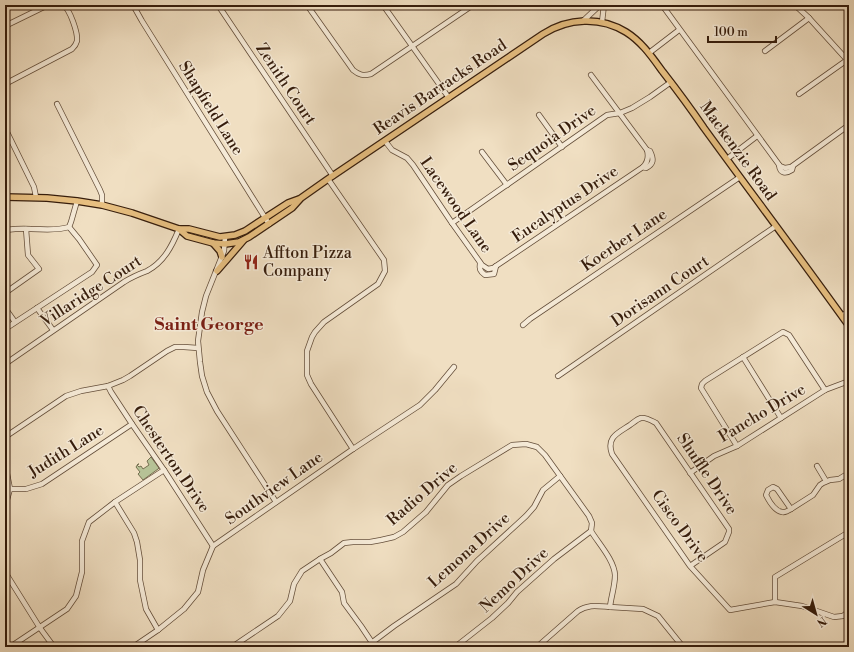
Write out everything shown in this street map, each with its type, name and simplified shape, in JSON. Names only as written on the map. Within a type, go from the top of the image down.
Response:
[{"type":"main road","name":"Reavis Barracks Road","points":[[179,229],[187,236],[213,243],[225,244],[244,240],[292,208],[301,198],[330,178],[549,30],[566,23],[582,21],[602,22]]},
{"type":"main road","name":"Mackenzie Road","points":[[602,22],[620,28],[642,45],[649,53],[849,326]]},
{"type":"main road","name":"Reavis Barracks Road","points":[[5,197],[36,197],[77,201],[132,213],[179,229],[189,229],[215,236],[235,235],[241,233],[288,203],[301,198]]},
{"type":"main road","points":[[217,271],[244,240]]},
{"type":"main road","points":[[213,243],[217,247],[222,257]]},
{"type":"street","points":[[5,26],[48,5]]},
{"type":"street","points":[[5,84],[72,49],[76,45],[77,39],[74,24],[66,7],[63,5]]},
{"type":"street","name":"Shapfield Lane","points":[[133,5],[269,224]]},
{"type":"street","name":"Zenith Court","points":[[218,5],[384,260],[384,274],[378,284],[319,326],[312,337],[307,351],[307,375],[310,384],[353,449]]},
{"type":"street","points":[[307,5],[353,70],[359,75],[371,74],[473,5]]},
{"type":"street","points":[[383,5],[449,98]]},
{"type":"street","points":[[582,21],[600,5]]},
{"type":"street","points":[[602,22],[604,5]]},
{"type":"street","points":[[662,5],[779,165],[785,168],[793,166],[849,125]]},
{"type":"street","points":[[795,5],[809,18],[848,61],[798,94]]},
{"type":"street","points":[[765,51],[809,18]]},
{"type":"street","points":[[649,53],[679,30]]},
{"type":"street","points":[[591,75],[647,150],[652,154],[654,158],[653,162],[650,166],[646,168],[643,167]]},
{"type":"street","name":"Sequoia Drive","points":[[452,223],[607,115],[620,113],[650,97],[671,82]]},
{"type":"street","points":[[57,104],[100,190],[102,195],[102,206]]},
{"type":"street","points":[[539,115],[562,146]]},
{"type":"street","points":[[5,128],[34,187],[36,197]]},
{"type":"street","points":[[727,159],[757,136]]},
{"type":"street","name":"Lacewood Lane","points":[[385,141],[392,150],[410,161],[480,263],[488,269]]},
{"type":"street","name":"Eucalyptus Drive","points":[[488,269],[493,268],[643,167],[649,155],[647,150]]},
{"type":"street","points":[[482,152],[507,185]]},
{"type":"street","name":"Koerber Lane","points":[[523,325],[740,176]]},
{"type":"street","points":[[5,230],[62,230],[69,227],[72,222],[77,201]]},
{"type":"street","name":"Dorisann Court","points":[[558,376],[776,226]]},
{"type":"street","points":[[5,329],[92,272],[97,265],[69,227]]},
{"type":"street","points":[[5,293],[39,269],[28,255],[26,229]]},
{"type":"street","name":"Villaridge Court","points":[[5,364],[124,282],[156,265],[170,249],[179,229]]},
{"type":"street","points":[[225,236],[224,251],[206,296],[202,312],[198,341],[200,362],[205,386],[217,412],[276,502]]},
{"type":"street","name":"Eucalyptus Drive","points":[[480,263],[479,268],[485,275],[494,274],[496,266]]},
{"type":"street","points":[[5,308],[15,322]]},
{"type":"street","points":[[37,308],[53,330]]},
{"type":"street","points":[[842,316],[849,311]]},
{"type":"street","points":[[737,446],[701,388],[705,381],[783,332],[789,335],[825,390]]},
{"type":"street","points":[[5,437],[66,396],[80,391],[108,386],[130,376],[171,349],[179,347],[198,348]]},
{"type":"street","points":[[743,357],[781,418]]},
{"type":"street","name":"Southview Lane","points":[[213,546],[353,449],[420,405],[454,367]]},
{"type":"street","name":"Pancho Drive","points":[[690,473],[714,456],[737,446],[825,390],[849,381]]},
{"type":"street","name":"Chesterton Drive","points":[[108,386],[213,546]]},
{"type":"street","name":"Cisco Drive","points":[[656,423],[646,418],[640,418],[614,436],[610,443],[612,454],[690,566],[730,610],[775,602]]},
{"type":"street","name":"Shuffle Drive","points":[[656,423],[729,528],[725,542],[690,566]]},
{"type":"street","name":"Judith Lane","points":[[10,489],[26,490],[42,484],[132,424]]},
{"type":"street","name":"Radio Drive","points":[[232,647],[278,616],[290,602],[294,584],[302,571],[344,543],[381,540],[394,537],[403,532],[426,512],[448,485],[512,445],[526,444],[537,447],[545,455],[588,516],[592,523],[591,531],[611,561],[615,575],[610,607]]},
{"type":"street","points":[[5,463],[10,489],[5,507]]},
{"type":"street","points":[[817,466],[826,481]]},
{"type":"street","points":[[10,647],[67,610],[76,596],[82,572],[82,542],[89,522],[115,502],[164,470]]},
{"type":"street","points":[[791,509],[777,489],[772,487],[768,490],[766,495],[777,510],[782,513],[791,509],[813,495],[820,485],[826,481],[838,479],[849,473]]},
{"type":"street","name":"Lemona Drive","points":[[366,647],[374,645],[394,626],[456,584],[477,561],[526,516],[534,507],[543,490],[560,476]]},
{"type":"street","points":[[115,502],[134,533],[140,560],[140,580],[146,608],[158,630]]},
{"type":"street","name":"Nemo Drive","points":[[455,647],[492,618],[517,592],[554,559],[591,531]]},
{"type":"street","points":[[849,532],[775,578],[775,602],[802,606],[834,617],[843,616],[849,612]]},
{"type":"street","points":[[133,647],[158,630],[184,609],[198,592],[203,570],[213,546]]},
{"type":"street","points":[[320,559],[342,592],[344,603],[374,645]]},
{"type":"street","points":[[5,572],[40,628],[54,647]]},
{"type":"street","points":[[537,647],[578,611],[591,605],[643,610],[658,616],[682,647]]},
{"type":"green space","points":[[151,457],[159,468],[143,480],[138,474],[140,472],[136,467],[137,465],[139,467],[141,466],[143,469],[149,465],[147,461]]},
{"type":"place","name":"Affton Pizza Company","points":[[251,262]]},
{"type":"district","name":"Saint George","points":[[209,324]]}]
